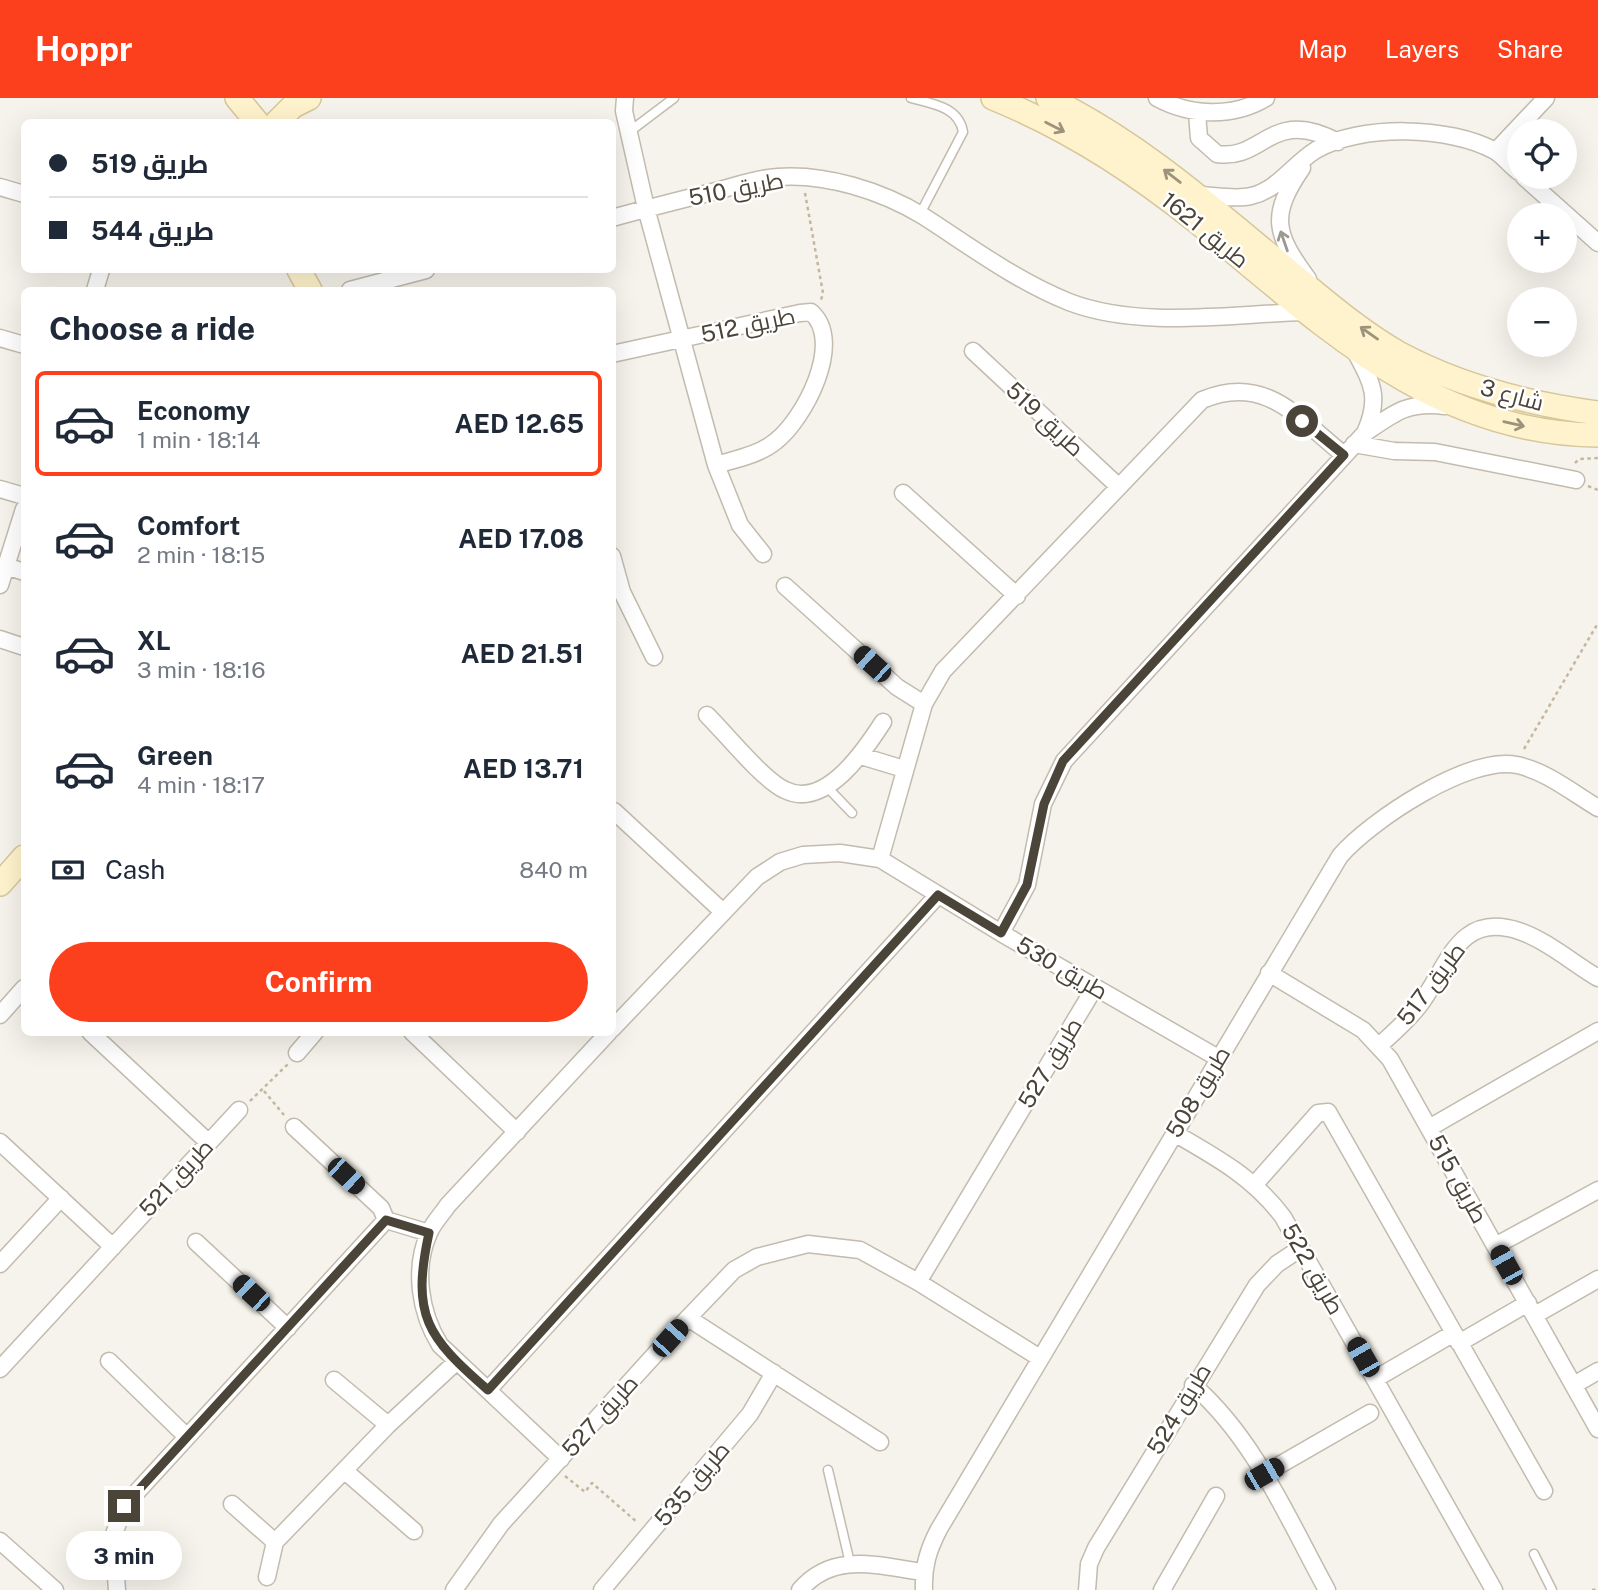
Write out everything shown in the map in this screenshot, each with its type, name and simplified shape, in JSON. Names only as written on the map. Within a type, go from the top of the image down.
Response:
[{"type":"street","points":[[237,98],[254,119]]},
{"type":"street","points":[[280,119],[293,106],[309,98]]},
{"type":"street","name":"طريق 1621","points":[[993,98],[1059,128],[1129,171],[1313,305],[1428,368]]},
{"type":"street","name":"طريق 1621","points":[[1048,98],[1123,139],[1197,195],[1313,305],[1354,349],[1405,382]]},
{"type":"street","points":[[1157,98],[1197,113],[1224,111],[1266,98]]},
{"type":"street","points":[[1496,151],[1546,98]]},
{"type":"street","name":"طريق 512","points":[[621,102],[646,208],[716,465],[740,526],[763,554]]},
{"type":"street","points":[[1197,113],[1199,138],[1217,153],[1241,153],[1267,136],[1285,130],[1322,133],[1338,142]]},
{"type":"street","points":[[1197,195],[1250,197],[1273,187],[1318,149],[1388,131],[1463,139],[1496,151],[1507,161]]},
{"type":"street","points":[[1313,305],[1284,247],[1280,226],[1284,196],[1318,149]]},
{"type":"street","name":"طريق 510","points":[[616,217],[776,177],[802,177],[857,186],[920,214],[1002,268],[1069,302],[1101,311],[1139,317],[1313,305]]},
{"type":"street","points":[[0,187],[21,193]]},
{"type":"street","points":[[1537,189],[1598,243]]},
{"type":"street","points":[[361,287],[415,273]]},
{"type":"street","name":"طريق 512","points":[[616,353],[800,313],[811,312],[817,317],[823,342],[821,363],[814,390],[799,417],[764,450],[716,465]]},
{"type":"street","points":[[0,338],[21,344]]},
{"type":"street","name":"شارع 3","points":[[1354,349],[1368,376],[1375,398],[1354,444]]},
{"type":"street","name":"طريق 519","points":[[972,351],[1118,486]]},
{"type":"street","name":"شارع 3","points":[[1428,368],[1489,391],[1533,403],[1598,413]]},
{"type":"street","name":"شارع 3","points":[[1405,382],[1463,408]]},
{"type":"street","points":[[880,859],[924,704],[951,662],[1202,400],[1222,391],[1244,390],[1262,394],[1354,444],[1394,451],[1435,452],[1576,480]]},
{"type":"street","name":"شارع 3","points":[[1001,933],[1027,885],[1044,804],[1063,761],[1354,444],[1407,406],[1424,403],[1463,408],[1542,430],[1598,435]]},
{"type":"street","points":[[0,489],[21,495]]},
{"type":"street","points":[[903,493],[1017,596]]},
{"type":"street","points":[[0,585],[21,518]]},
{"type":"street","points":[[6,566],[21,571]]},
{"type":"street","points":[[785,586],[897,687],[924,704]]},
{"type":"street","points":[[617,593],[654,657]]},
{"type":"street","points":[[0,639],[21,646]]},
{"type":"street","points":[[707,715],[786,791],[802,794],[826,786],[861,756],[883,722]]},
{"type":"street","points":[[861,756],[904,769]]},
{"type":"street","name":"طريق 508","points":[[924,1590],[923,1572],[928,1549],[939,1529],[1340,856],[1370,826],[1478,767],[1515,764],[1543,775],[1598,808]]},
{"type":"street","points":[[616,813],[722,911]]},
{"type":"street","name":"طريق 530","points":[[616,1022],[757,877],[780,862],[803,855],[841,853],[880,859],[1001,933],[1218,1058]]},
{"type":"street","points":[[0,884],[21,860]]},
{"type":"street","points":[[488,1390],[938,895]]},
{"type":"street","name":"طريق 517","points":[[1380,1045],[1418,1008],[1449,953],[1463,938],[1481,929],[1501,927],[1521,932],[1598,978]]},
{"type":"street","name":"طريق 515","points":[[1269,973],[1363,1030],[1380,1045],[1598,1429]]},
{"type":"street","name":"طريق 527","points":[[918,1282],[1095,987]]},
{"type":"street","points":[[0,1014],[21,991]]},
{"type":"street","points":[[1429,1128],[1598,1031]]},
{"type":"street","points":[[94,1036],[209,1143]]},
{"type":"street","points":[[297,1053],[307,1036]]},
{"type":"street","points":[[416,1036],[517,1132]]},
{"type":"street","name":"طريق 530","points":[[561,1459],[456,1362],[429,1327],[423,1307],[422,1267],[429,1233],[448,1205],[603,1036]]},
{"type":"street","name":"طريق 521","points":[[0,1369],[239,1110]]},
{"type":"street","points":[[1255,1184],[1318,1113],[1328,1112],[1544,1491]]},
{"type":"street","points":[[294,1127],[381,1208],[386,1220]]},
{"type":"street","name":"طريق 522","points":[[1174,1133],[1220,1159],[1255,1184],[1283,1217],[1494,1590]]},
{"type":"street","points":[[0,1142],[113,1247]]},
{"type":"street","points":[[1495,1246],[1598,1190]]},
{"type":"street","points":[[0,1265],[61,1198]]},
{"type":"street","points":[[386,1220],[429,1233]]},
{"type":"street","points":[[117,1590],[113,1537],[124,1506],[386,1220]]},
{"type":"street","points":[[196,1242],[288,1328]]},
{"type":"street","name":"طريق 527","points":[[454,1590],[501,1524],[688,1318],[734,1270],[757,1257],[782,1248],[808,1244],[860,1250],[918,1282],[1040,1358]]},
{"type":"street","name":"طريق 524","points":[[1087,1590],[1089,1564],[1096,1548],[1193,1385],[1257,1285],[1277,1264],[1301,1248]]},
{"type":"street","points":[[1375,1379],[1457,1338],[1598,1279]]},
{"type":"street","points":[[688,1318],[880,1442]]},
{"type":"street","points":[[109,1361],[186,1436]]},
{"type":"street","points":[[267,1577],[275,1542],[388,1425],[456,1362]]},
{"type":"street","points":[[1574,1385],[1598,1371]]},
{"type":"street","name":"طريق 535","points":[[602,1590],[750,1413],[774,1373]]},
{"type":"street","points":[[334,1380],[388,1425]]},
{"type":"street","points":[[1193,1385],[1234,1427],[1264,1474],[1327,1590]]},
{"type":"street","points":[[1264,1474],[1370,1413]]},
{"type":"street","points":[[345,1471],[414,1531]]},
{"type":"street","points":[[1162,1590],[1216,1496]]},
{"type":"street","points":[[232,1504],[275,1542]]},
{"type":"street","points":[[0,1541],[55,1590]]},
{"type":"street","points":[[800,1590],[827,1568],[850,1563],[923,1572]]},
{"type":"lane","points":[[629,132],[674,98]]},
{"type":"lane","points":[[911,98],[952,112],[961,120],[963,132],[920,214]]},
{"type":"lane","points":[[826,786],[852,813]]},
{"type":"lane","points":[[828,1470],[850,1563]]},
{"type":"lane","points":[[1534,1554],[1552,1590]]},
{"type":"path","points":[[802,177],[823,293],[817,317]]},
{"type":"path","points":[[1589,457],[1598,458]]},
{"type":"path","points":[[1515,764],[1598,623]]},
{"type":"path","points":[[1593,632],[1598,635]]},
{"type":"path","points":[[239,1110],[264,1091],[297,1053]]},
{"type":"path","points":[[264,1091],[294,1127]]},
{"type":"path","points":[[567,1478],[585,1492],[592,1483],[651,1534]]},
{"type":"path","points":[[1592,1590],[1598,1589]]},
{"type":"route","points":[[124,1506],[386,1220],[429,1233],[421,1287],[429,1327],[440,1345],[488,1390],[938,895],[1001,933],[1027,885],[1048,789],[1063,761],[1344,455],[1302,421]]}]
